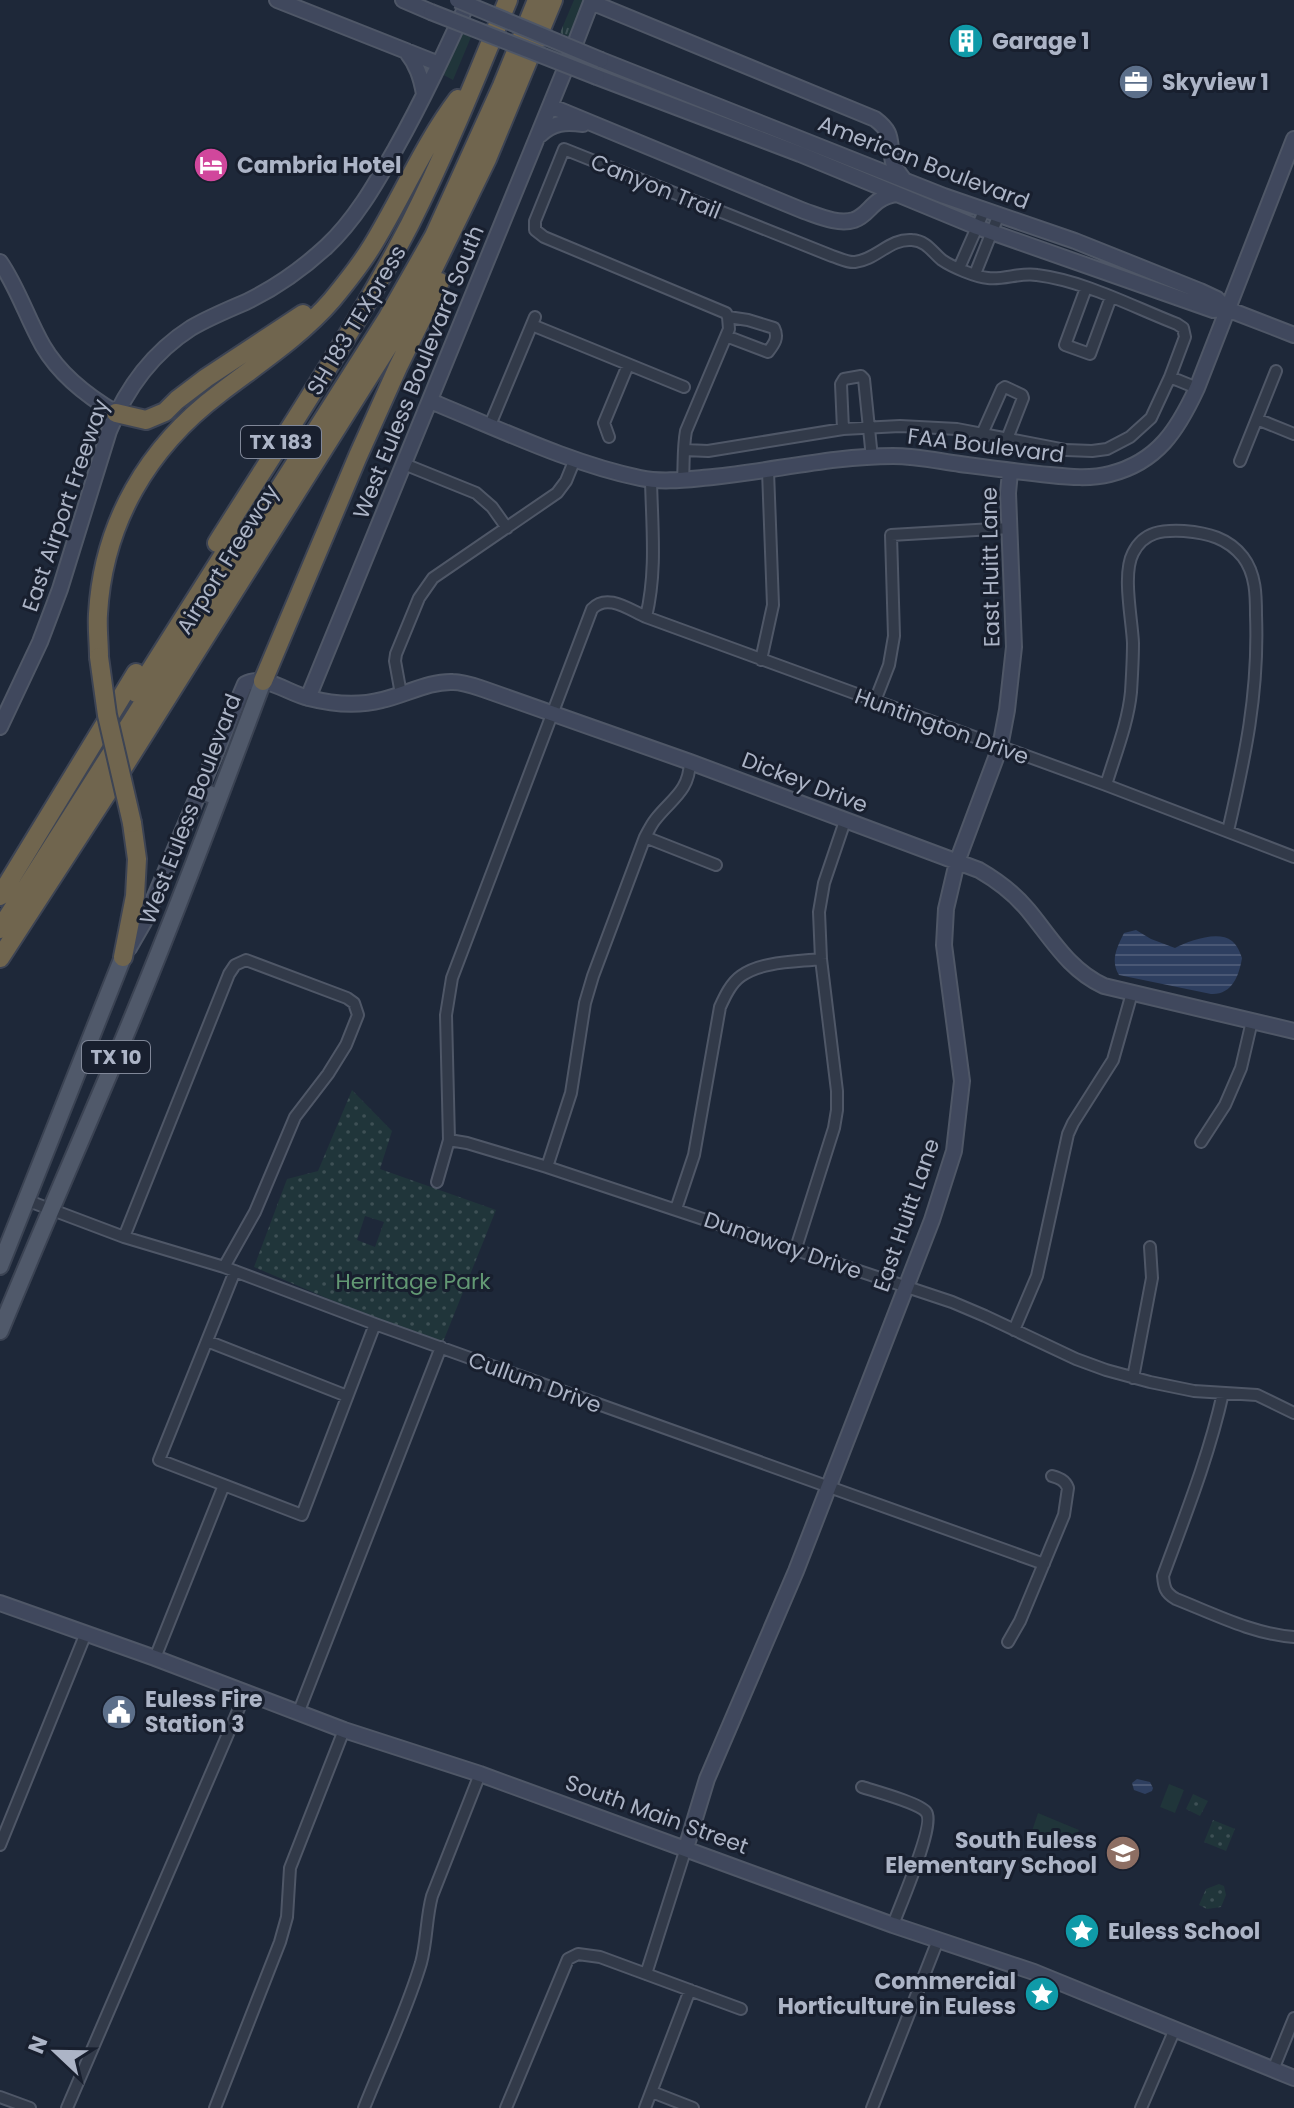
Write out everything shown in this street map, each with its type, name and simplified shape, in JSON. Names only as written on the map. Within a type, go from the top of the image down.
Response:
[{"type":"highway","name":"Airport Freeway","points":[[0,896],[372,292],[421,200],[508,0]]},
{"type":"highway","name":"SH 183 TEXpress","points":[[0,908],[376,316],[446,186],[525,0]]},
{"type":"highway","name":"SH 183 TEXpress","points":[[0,929],[388,317],[434,236],[469,162],[537,0]]},
{"type":"highway","name":"Airport Freeway","points":[[0,958],[421,294],[466,203],[553,0]]},
{"type":"highway","points":[[123,957],[135,896],[137,859],[101,683],[98,617],[102,581],[119,520],[149,464],[169,437],[192,414],[262,362],[330,303],[372,247],[441,122],[477,74]]},
{"type":"highway","points":[[263,681],[358,456],[443,276],[466,203]]},
{"type":"highway","points":[[116,413],[146,420],[165,412],[228,362],[315,306],[330,303]]},
{"type":"highway","points":[[0,973],[37,902]]},
{"type":"main road","name":"West Euless Boulevard","points":[[0,1331],[115,1061],[263,681]]},
{"type":"main road","points":[[200,790],[219,798]]},
{"type":"main road","name":"West Euless Boulevard","points":[[0,1266],[123,957]]},
{"type":"street","points":[[277,0],[439,64]]},
{"type":"street","name":"American Boulevard","points":[[403,0],[800,154],[904,180],[1075,241],[1200,291],[1217,299],[1227,309],[1294,335]]},
{"type":"street","name":"American Boulevard","points":[[457,0],[856,169],[896,194],[984,229],[1213,310],[1227,309]]},
{"type":"street","name":"East Airport Freeway","points":[[0,727],[40,642],[60,589],[116,413],[143,370],[173,341],[192,328],[299,270],[345,228],[382,172],[424,96],[469,0]]},
{"type":"street","points":[[609,0],[625,16]]},
{"type":"street","points":[[583,25],[592,1],[875,119],[887,130],[894,163],[904,180]]},
{"type":"street","points":[[583,25],[594,16],[625,16]]},
{"type":"street","name":"West Euless Boulevard South","points":[[308,698],[583,25]]},
{"type":"street","points":[[406,51],[419,52],[453,36]]},
{"type":"street","points":[[406,51],[422,77],[424,96]]},
{"type":"street","points":[[560,83],[569,109],[597,125]]},
{"type":"street","points":[[550,106],[832,220],[844,222],[857,219],[880,198],[896,194]]},
{"type":"street","points":[[537,138],[554,125],[568,122],[597,125]]},
{"type":"street","name":"FAA Boulevard","points":[[430,401],[592,466],[651,480],[683,480],[892,456],[918,457],[1010,472],[1071,477],[1109,475],[1133,466],[1164,443],[1182,421],[1294,139]]},
{"type":"street","points":[[867,209],[856,169],[881,158],[893,147]]},
{"type":"street","name":"Canyon Trail","points":[[728,317],[726,313],[544,237],[535,230],[535,221],[564,149],[854,263],[883,248],[914,240],[929,246],[943,260],[959,268]]},
{"type":"street","points":[[685,450],[708,451],[843,429],[900,426],[957,429],[1066,450],[1107,449],[1130,437],[1151,418],[1185,337],[1183,328],[1111,297],[1035,274],[988,278],[959,268],[992,211]]},
{"type":"street","points":[[975,274],[984,229]]},
{"type":"street","points":[[0,262],[16,288],[43,347],[94,400],[116,413]]},
{"type":"street","points":[[1086,288],[1065,345],[1090,354],[1111,297]]},
{"type":"street","points":[[683,480],[686,431],[726,336],[729,329],[728,317],[774,328],[776,333],[775,342],[768,352],[726,336]]},
{"type":"street","points":[[490,425],[533,321],[684,387]]},
{"type":"street","points":[[609,437],[604,423],[628,365]]},
{"type":"street","points":[[1240,461],[1276,371]]},
{"type":"street","points":[[843,429],[841,384],[844,379],[861,376],[864,379],[872,458]]},
{"type":"street","points":[[1170,377],[1197,388]]},
{"type":"street","points":[[982,434],[1005,387],[1023,398],[1007,439]]},
{"type":"street","points":[[1257,419],[1294,434]]},
{"type":"street","points":[[401,694],[396,654],[425,588],[442,570],[557,493],[575,459]]},
{"type":"street","points":[[404,464],[476,493],[492,507],[507,528]]},
{"type":"street","points":[[761,660],[773,605],[768,471]]},
{"type":"street","name":"East Huitt Lane","points":[[686,1848],[707,1779],[796,1571],[906,1286],[954,1151],[962,1081],[944,945],[946,909],[957,862],[1000,747],[1014,647],[1008,493],[1010,472]]},
{"type":"street","points":[[646,617],[654,570],[651,480]]},
{"type":"street","points":[[875,701],[889,665],[894,636],[891,535],[1010,528]]},
{"type":"street","points":[[1106,785],[1131,692],[1133,646],[1129,579],[1134,550],[1143,538],[1155,532],[1182,531],[1220,538],[1244,558],[1252,574],[1257,633],[1253,711],[1228,831]]},
{"type":"street","name":"Huntington Drive","points":[[553,713],[592,609],[606,601],[1294,857]]},
{"type":"street","name":"West Euless Boulevard","points":[[123,957],[144,922],[242,688],[252,680],[263,681]]},
{"type":"street","name":"Dickey Drive","points":[[263,681],[308,698],[340,703],[381,701],[454,681],[483,689],[979,870],[1000,882],[1026,908],[1077,970],[1104,986],[1294,1031]]},
{"type":"street","points":[[437,1182],[449,1140],[446,1025],[452,978],[553,713]]},
{"type":"street","points":[[547,1167],[571,1093],[585,1003],[593,976],[645,837],[653,822],[687,782],[690,762]]},
{"type":"street","points":[[796,1248],[837,1110],[819,912],[821,895],[845,821]]},
{"type":"street","points":[[645,837],[716,865]]},
{"type":"street","points":[[676,1209],[694,1155],[720,1007],[725,995],[740,976],[749,972],[769,965],[821,959]]},
{"type":"street","points":[[124,1237],[229,974],[235,965],[246,960],[347,998],[354,1003],[358,1015],[346,1045],[295,1117],[230,1269],[207,1341],[159,1460],[302,1515],[375,1324]]},
{"type":"street","points":[[1014,1330],[1037,1276],[1068,1134],[1113,1060],[1132,993]]},
{"type":"street","points":[[1201,1142],[1225,1105],[1241,1068],[1252,1021]]},
{"type":"street","name":"Dunaway Drive","points":[[449,1140],[547,1167],[952,1302],[1076,1359],[1133,1378],[1194,1391],[1257,1395],[1294,1413]]},
{"type":"street","name":"Cullum Drive","points":[[26,1200],[124,1237],[230,1269],[1044,1564]]},
{"type":"street","points":[[1133,1378],[1152,1278],[1150,1247]]},
{"type":"street","points":[[207,1341],[347,1396]]},
{"type":"street","points":[[299,1711],[441,1347]]},
{"type":"street","points":[[1223,1393],[1194,1494],[1163,1576],[1164,1588],[1168,1595],[1176,1599],[1233,1621],[1294,1637]]},
{"type":"street","points":[[1008,1642],[1020,1621],[1064,1515],[1068,1488],[1066,1483],[1052,1476]]},
{"type":"street","points":[[155,1658],[224,1485]]},
{"type":"street","name":"South Main Street","points":[[0,1603],[344,1730],[480,1774],[893,1925],[1034,1972],[1294,2078]]},
{"type":"street","points":[[0,1845],[86,1633]]},
{"type":"street","points":[[67,2108],[246,1692]]},
{"type":"street","points":[[215,2108],[280,1942],[287,1917],[290,1868],[344,1730]]},
{"type":"street","points":[[364,2108],[415,1983],[424,1953],[432,1896],[480,1774]]},
{"type":"street","points":[[862,1787],[909,1802],[928,1815],[926,1836],[893,1925]]},
{"type":"street","points":[[646,1974],[686,1848]]},
{"type":"street","points":[[872,2108],[938,1940]]},
{"type":"street","points":[[506,2108],[568,1959],[578,1954],[588,1954],[741,2009]]},
{"type":"street","points":[[645,2108],[690,1990]]},
{"type":"street","points":[[1273,2070],[1294,2018]]},
{"type":"street","points":[[1141,2108],[1175,2029]]},
{"type":"street","points":[[652,2092],[693,2108]]},
{"type":"street","points":[[0,2097],[30,2108]]},
{"type":"green space","points":[[574,0],[585,0],[570,37],[560,33]]},
{"type":"green space","points":[[462,34],[471,37],[453,80],[442,74]]},
{"type":"green space","name":"Herritage Park","points":[[352,1090],[392,1131],[380,1169],[496,1210],[441,1347],[254,1267],[287,1179],[318,1171]],"holes":[[[365,1216],[384,1222],[375,1247],[357,1240]]]},
{"type":"green space","points":[[1169,1784],[1184,1790],[1175,1813],[1160,1807]]},
{"type":"green space","points":[[1193,1794],[1208,1801],[1200,1816],[1186,1809]]},
{"type":"green space","points":[[1038,1813],[1079,1830],[1071,1850],[1031,1834]]},
{"type":"green space","points":[[1213,1820],[1235,1829],[1226,1851],[1204,1842]]},
{"type":"green space","points":[[1219,1884],[1224,1886],[1226,1895],[1221,1907],[1207,1909],[1199,1905],[1206,1889]]},
{"type":"water","points":[[1136,930],[1175,948],[1204,938],[1226,938],[1235,944],[1242,958],[1236,978],[1229,988],[1211,994],[1119,975],[1115,964],[1117,949],[1124,933]]},
{"type":"water","points":[[1137,1779],[1150,1782],[1152,1791],[1145,1794],[1134,1790],[1132,1783]]},
{"type":"place","name":"Garage 1","points":[[966,41]]},
{"type":"place","name":"Skyview 1","points":[[1136,82]]},
{"type":"place","name":"Cambria Hotel","points":[[211,165]]},
{"type":"place","name":"Euless Fire Station 3","points":[[119,1712]]},
{"type":"place","name":"South Euless Elementary School","points":[[1123,1853]]},
{"type":"place","name":"Euless School","points":[[1082,1931]]},
{"type":"place","name":"Commercial Horticulture in Euless","points":[[1042,1994]]}]
